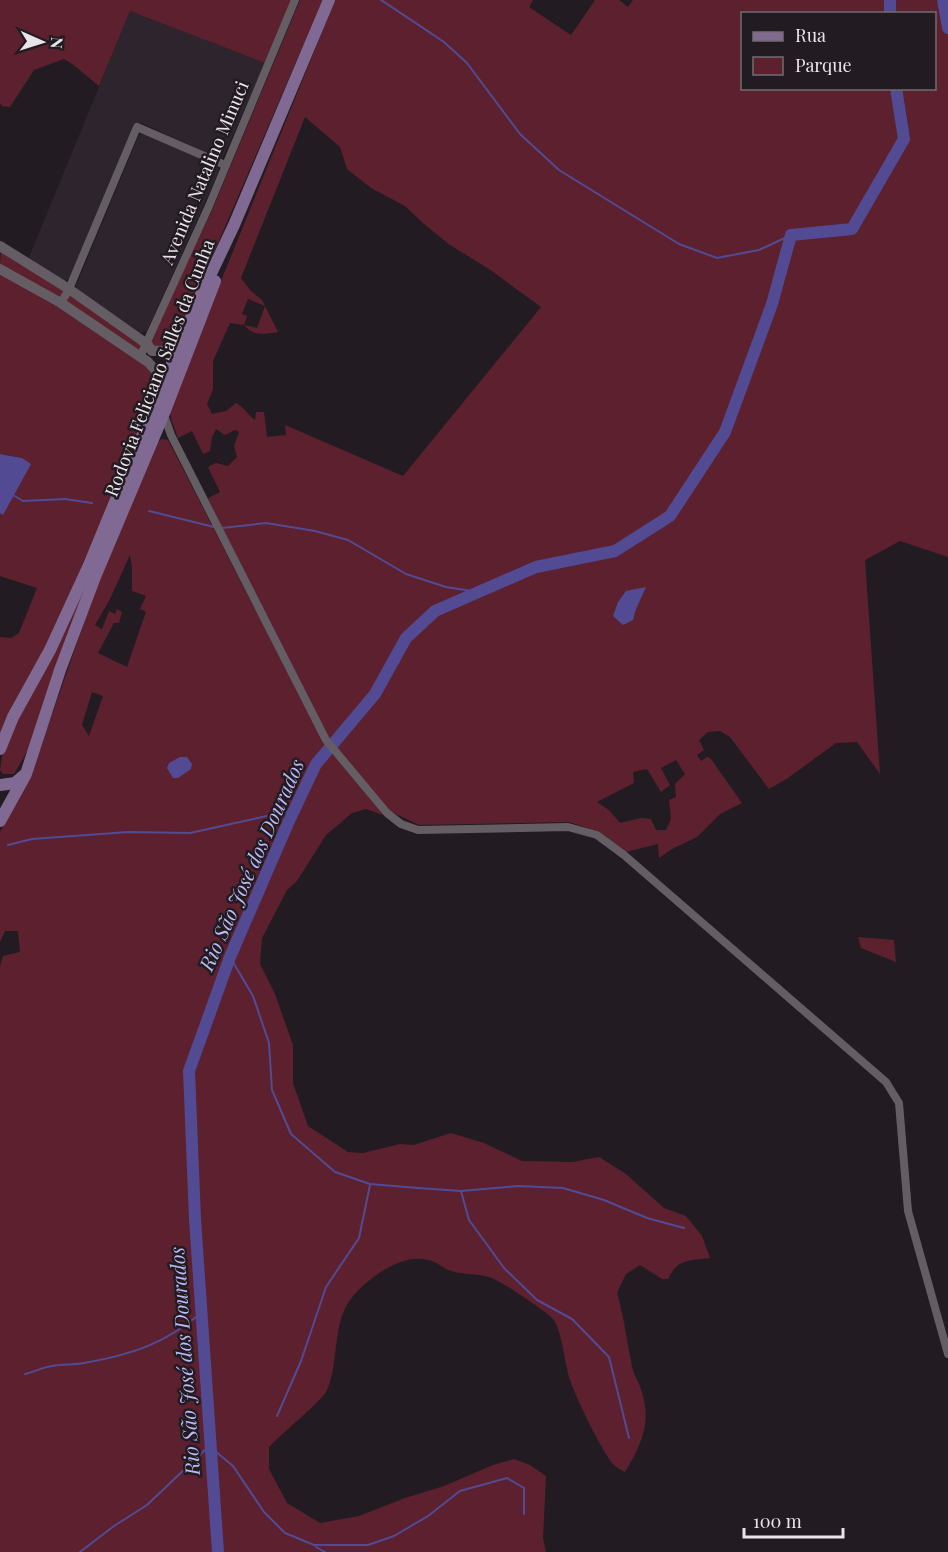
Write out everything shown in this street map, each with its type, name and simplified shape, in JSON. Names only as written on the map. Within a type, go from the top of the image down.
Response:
[{"type":"main road","points":[[234,225],[329,0]]},
{"type":"main road","name":"Rodovia Feliciano Salles da Cunha","points":[[0,749],[14,717],[50,650],[89,565],[178,350],[234,225]]},
{"type":"main road","name":"Rodovia Feliciano Salles da Cunha","points":[[0,821],[26,774],[64,659],[207,305],[234,225]]},
{"type":"main road","points":[[0,785],[15,783],[26,774]]},
{"type":"street","name":"Avenida Natalino Minuci","points":[[140,357],[295,0]]},
{"type":"street","points":[[61,303],[69,290],[137,127],[225,165]]},
{"type":"street","points":[[0,246],[69,290],[147,344],[152,351],[178,350]]},
{"type":"street","points":[[0,269],[61,303],[140,357],[156,369],[165,381]]},
{"type":"street","points":[[164,413],[171,435],[326,740],[387,813],[401,824],[418,830],[568,827],[597,835],[624,855],[886,1082],[899,1103],[908,1211],[948,1354]]},
{"type":"street","points":[[152,440],[161,435],[171,435]]},
{"type":"shaded area","points":[[130,11],[265,63],[223,157],[218,158],[142,123],[134,123],[69,279],[64,280],[28,260]]},
{"type":"shaded area","points":[[143,134],[217,165],[219,171],[147,331],[141,333],[77,293],[76,286],[139,135]]},
{"type":"shaded area","points":[[0,454],[22,458],[31,464],[3,515],[0,513]]},
{"type":"shaded area","points":[[646,587],[633,620],[623,625],[613,616],[618,602],[626,591]]},
{"type":"shaded area","points":[[180,757],[187,757],[192,764],[191,769],[178,778],[173,778],[167,768],[169,763]]},
{"type":"green space","points":[[0,0],[291,0],[265,63],[130,11],[99,86],[64,59],[34,70],[10,107],[2,106],[0,103]]},
{"type":"green space","points":[[300,0],[323,0],[173,347],[159,349],[149,343],[213,208]]},
{"type":"green space","points":[[335,0],[533,0],[529,7],[571,35],[595,0],[619,0],[628,7],[633,0],[948,0],[948,557],[900,541],[865,560],[880,774],[857,742],[836,743],[769,789],[730,737],[720,731],[708,732],[699,740],[704,750],[697,755],[701,761],[707,757],[711,759],[742,803],[720,814],[697,837],[659,858],[658,844],[626,852],[600,832],[569,822],[419,825],[390,811],[332,744],[234,554],[208,498],[220,492],[208,467],[216,463],[228,466],[237,457],[234,446],[239,432],[235,430],[225,435],[216,429],[210,451],[203,454],[192,431],[178,438],[169,409]],"holes":[[[305,117],[340,147],[347,169],[371,188],[405,206],[450,245],[489,269],[541,307],[403,476],[285,425],[286,435],[267,437],[264,412],[256,412],[255,420],[236,403],[226,411],[212,414],[207,404],[213,389],[213,361],[230,323],[244,325],[247,316],[242,314],[248,299],[265,306],[241,278]],[[676,760],[685,774],[675,784],[676,797],[669,800],[671,819],[666,830],[656,830],[651,819],[641,818],[620,823],[610,811],[597,802],[634,783],[633,772],[647,769],[661,792],[670,785],[661,768]]]},
{"type":"green space","points":[[1,250],[66,289],[61,300],[0,265]]},
{"type":"green space","points":[[0,271],[60,306],[145,365],[158,381],[149,413],[46,647],[0,736],[0,637],[11,638],[19,633],[37,588],[0,576],[0,513],[3,514],[22,458],[0,454]]},
{"type":"green space","points":[[68,292],[143,344],[140,353],[64,304]]},
{"type":"green space","points":[[265,306],[278,332],[259,334],[244,325],[257,328]]},
{"type":"green space","points":[[154,416],[35,738],[14,774],[3,774],[0,770],[3,751]]},
{"type":"green space","points":[[162,439],[168,440],[323,741],[386,816],[366,809],[352,813],[326,835],[297,881],[287,890],[262,938],[260,964],[275,994],[293,1045],[293,1083],[308,1126],[348,1152],[363,1153],[400,1144],[414,1145],[451,1133],[484,1143],[522,1161],[572,1162],[599,1157],[626,1174],[664,1208],[686,1216],[702,1236],[710,1258],[690,1260],[680,1264],[668,1279],[662,1279],[640,1265],[626,1274],[617,1293],[632,1366],[641,1390],[646,1414],[640,1444],[625,1472],[609,1459],[583,1411],[570,1380],[559,1331],[553,1319],[494,1279],[453,1272],[431,1261],[418,1259],[397,1263],[387,1268],[354,1295],[342,1316],[327,1390],[269,1447],[269,1469],[287,1503],[320,1523],[359,1516],[514,1459],[530,1465],[546,1476],[543,1538],[546,1552],[0,1552],[0,966],[3,956],[20,952],[18,931],[5,931],[0,942],[0,832],[32,772],[100,577],[156,443]],"holes":[[[130,555],[132,591],[146,596],[140,609],[146,612],[127,667],[98,653],[114,623],[119,623],[122,612],[117,609],[115,614],[109,611],[102,629],[95,625]],[[92,692],[103,696],[89,736],[82,725]]]},
{"type":"green space","points":[[858,937],[894,940],[896,962],[861,948]]},
{"type":"waterway","points":[[381,0],[444,42],[467,63],[520,134],[559,170],[679,244],[717,258],[759,250],[791,235]]},
{"type":"waterway","name":"Rio São José dos Dourados","points":[[890,0],[890,12]]},
{"type":"waterway","points":[[943,0],[948,28]]},
{"type":"waterway","name":"Rio São José dos Dourados","points":[[218,1552],[195,1219],[189,1071],[230,957],[288,823],[316,764],[375,694],[406,638],[435,611],[536,567],[615,551],[670,516],[725,432],[772,304],[791,235],[852,229],[904,139],[896,90]]},
{"type":"waterway","points":[[13,495],[23,501],[65,499],[92,503]]},
{"type":"waterway","points":[[149,511],[214,527]]},
{"type":"waterway","points":[[222,528],[266,523],[315,531],[348,540],[406,574],[446,587],[478,592]]},
{"type":"waterway","points":[[8,845],[32,839],[128,832],[190,833],[294,810]]},
{"type":"waterway","points":[[230,957],[253,996],[269,1043],[272,1090],[291,1134],[335,1172],[370,1184],[418,1188],[461,1191],[518,1186],[563,1188],[604,1200],[647,1218],[684,1228]]},
{"type":"waterway","points":[[277,1416],[301,1361],[326,1287],[359,1238],[370,1185]]},
{"type":"waterway","points":[[461,1191],[469,1220],[504,1268],[537,1300],[572,1319],[609,1357],[629,1438]]},
{"type":"waterway","points":[[25,1374],[49,1367],[84,1363],[132,1352],[174,1333],[201,1313]]},
{"type":"waterway","points":[[80,1552],[147,1505],[209,1446],[233,1466],[264,1512],[285,1533],[314,1545],[368,1545],[394,1536],[428,1516],[460,1491],[507,1478],[524,1488],[524,1514]]},
{"type":"waterway","points":[[316,1547],[325,1552]]}]
